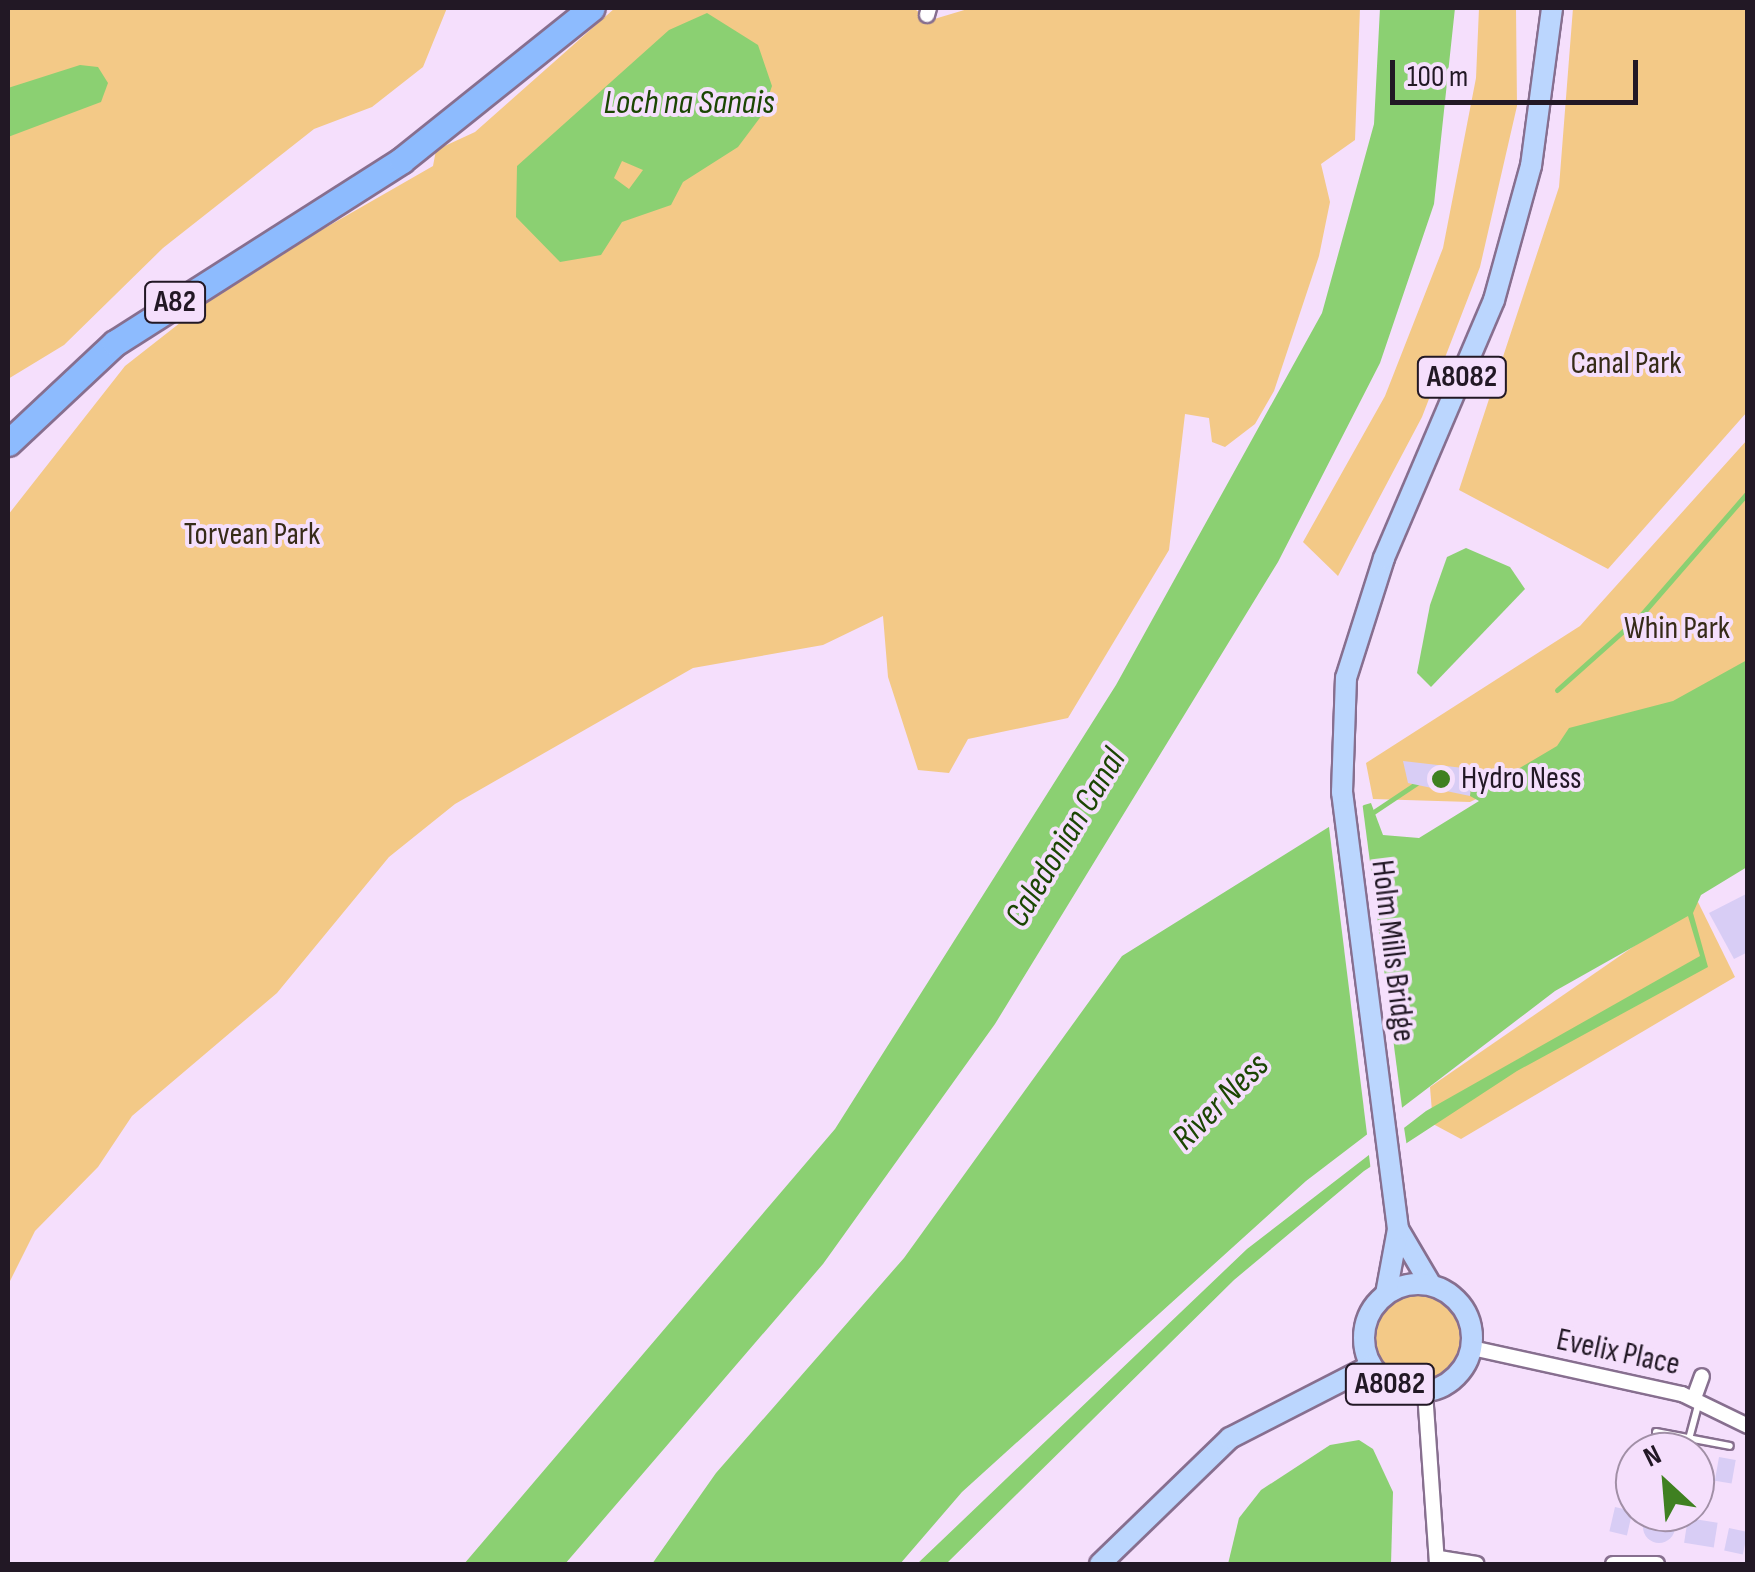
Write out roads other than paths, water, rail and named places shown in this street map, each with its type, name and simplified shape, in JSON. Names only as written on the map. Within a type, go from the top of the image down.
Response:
[{"type":"highway","name":"A82","points":[[8,444],[115,342],[402,160],[592,8]]},
{"type":"main road","name":"Holm Mills Bridge","points":[[1398,1229],[1340,736],[1371,593],[1494,300],[1532,166],[1552,8]]},
{"type":"main road","name":"A8082","points":[[1398,1229],[1432,1285],[1459,1302],[1472,1348],[1456,1378],[1425,1392],[1394,1387],[1371,1366],[1363,1335],[1386,1294],[1398,1229]]},
{"type":"main road","points":[[1386,1294],[1432,1285]]},
{"type":"main road","name":"A8082","points":[[1100,1564],[1230,1438],[1371,1366]]},
{"type":"street","name":"Evelix Place","points":[[1472,1348],[1697,1399],[1748,1426]]},
{"type":"street","points":[[1697,1399],[1702,1376]]},
{"type":"street","points":[[1425,1392],[1438,1561],[1478,1564]]},
{"type":"street","points":[[1613,1564],[1656,1564]]},
{"type":"lane","points":[[1690,1432],[1697,1399]]},
{"type":"lane","points":[[1715,1443],[1730,1446]]},
{"type":"water","name":"Caledonian Canal","points":[[1380,8],[1455,8],[1434,204],[1380,363],[1278,562],[995,1024],[823,1264],[565,1564],[464,1564],[835,1129],[1116,685],[1322,313],[1374,124]]},
{"type":"water","name":"Loch na Sanais","points":[[707,13],[758,45],[772,86],[762,115],[738,147],[683,182],[671,205],[622,222],[601,255],[560,262],[516,217],[517,166],[669,30]],"holes":[[[622,161],[643,170],[629,189],[614,178]]]},
{"type":"water","points":[[80,65],[98,67],[108,83],[101,102],[8,137],[8,88]]},
{"type":"water","points":[[1466,548],[1510,567],[1525,589],[1431,687],[1417,673],[1430,605],[1447,557]]},
{"type":"water","name":"River Ness","points":[[1747,660],[1747,867],[1701,895],[1693,913],[1708,967],[1517,1071],[1364,1171],[1234,1280],[946,1564],[917,1564],[1247,1249],[1426,1111],[1700,956],[1688,916],[1555,991],[1306,1181],[962,1492],[900,1564],[652,1564],[716,1473],[904,1258],[1122,956],[1364,805],[1371,803],[1383,835],[1419,838],[1479,801],[1470,796],[1472,769],[1508,775],[1557,746],[1569,728],[1673,701]]},
{"type":"water","points":[[1359,1440],[1373,1449],[1393,1492],[1391,1564],[1228,1564],[1239,1518],[1261,1490],[1330,1445]]},
{"type":"waterway","points":[[1557,690],[1642,614],[1748,492]]},
{"type":"waterway","points":[[1372,813],[1417,783]]},
{"type":"place","name":"Hydro Ness","points":[[1441,779]]},
{"type":"park label","name":"Canal Park","points":[[1626,364]]},
{"type":"park label","name":"Torvean Park","points":[[252,535]]},
{"type":"park label","name":"Whin Park","points":[[1677,629]]}]
